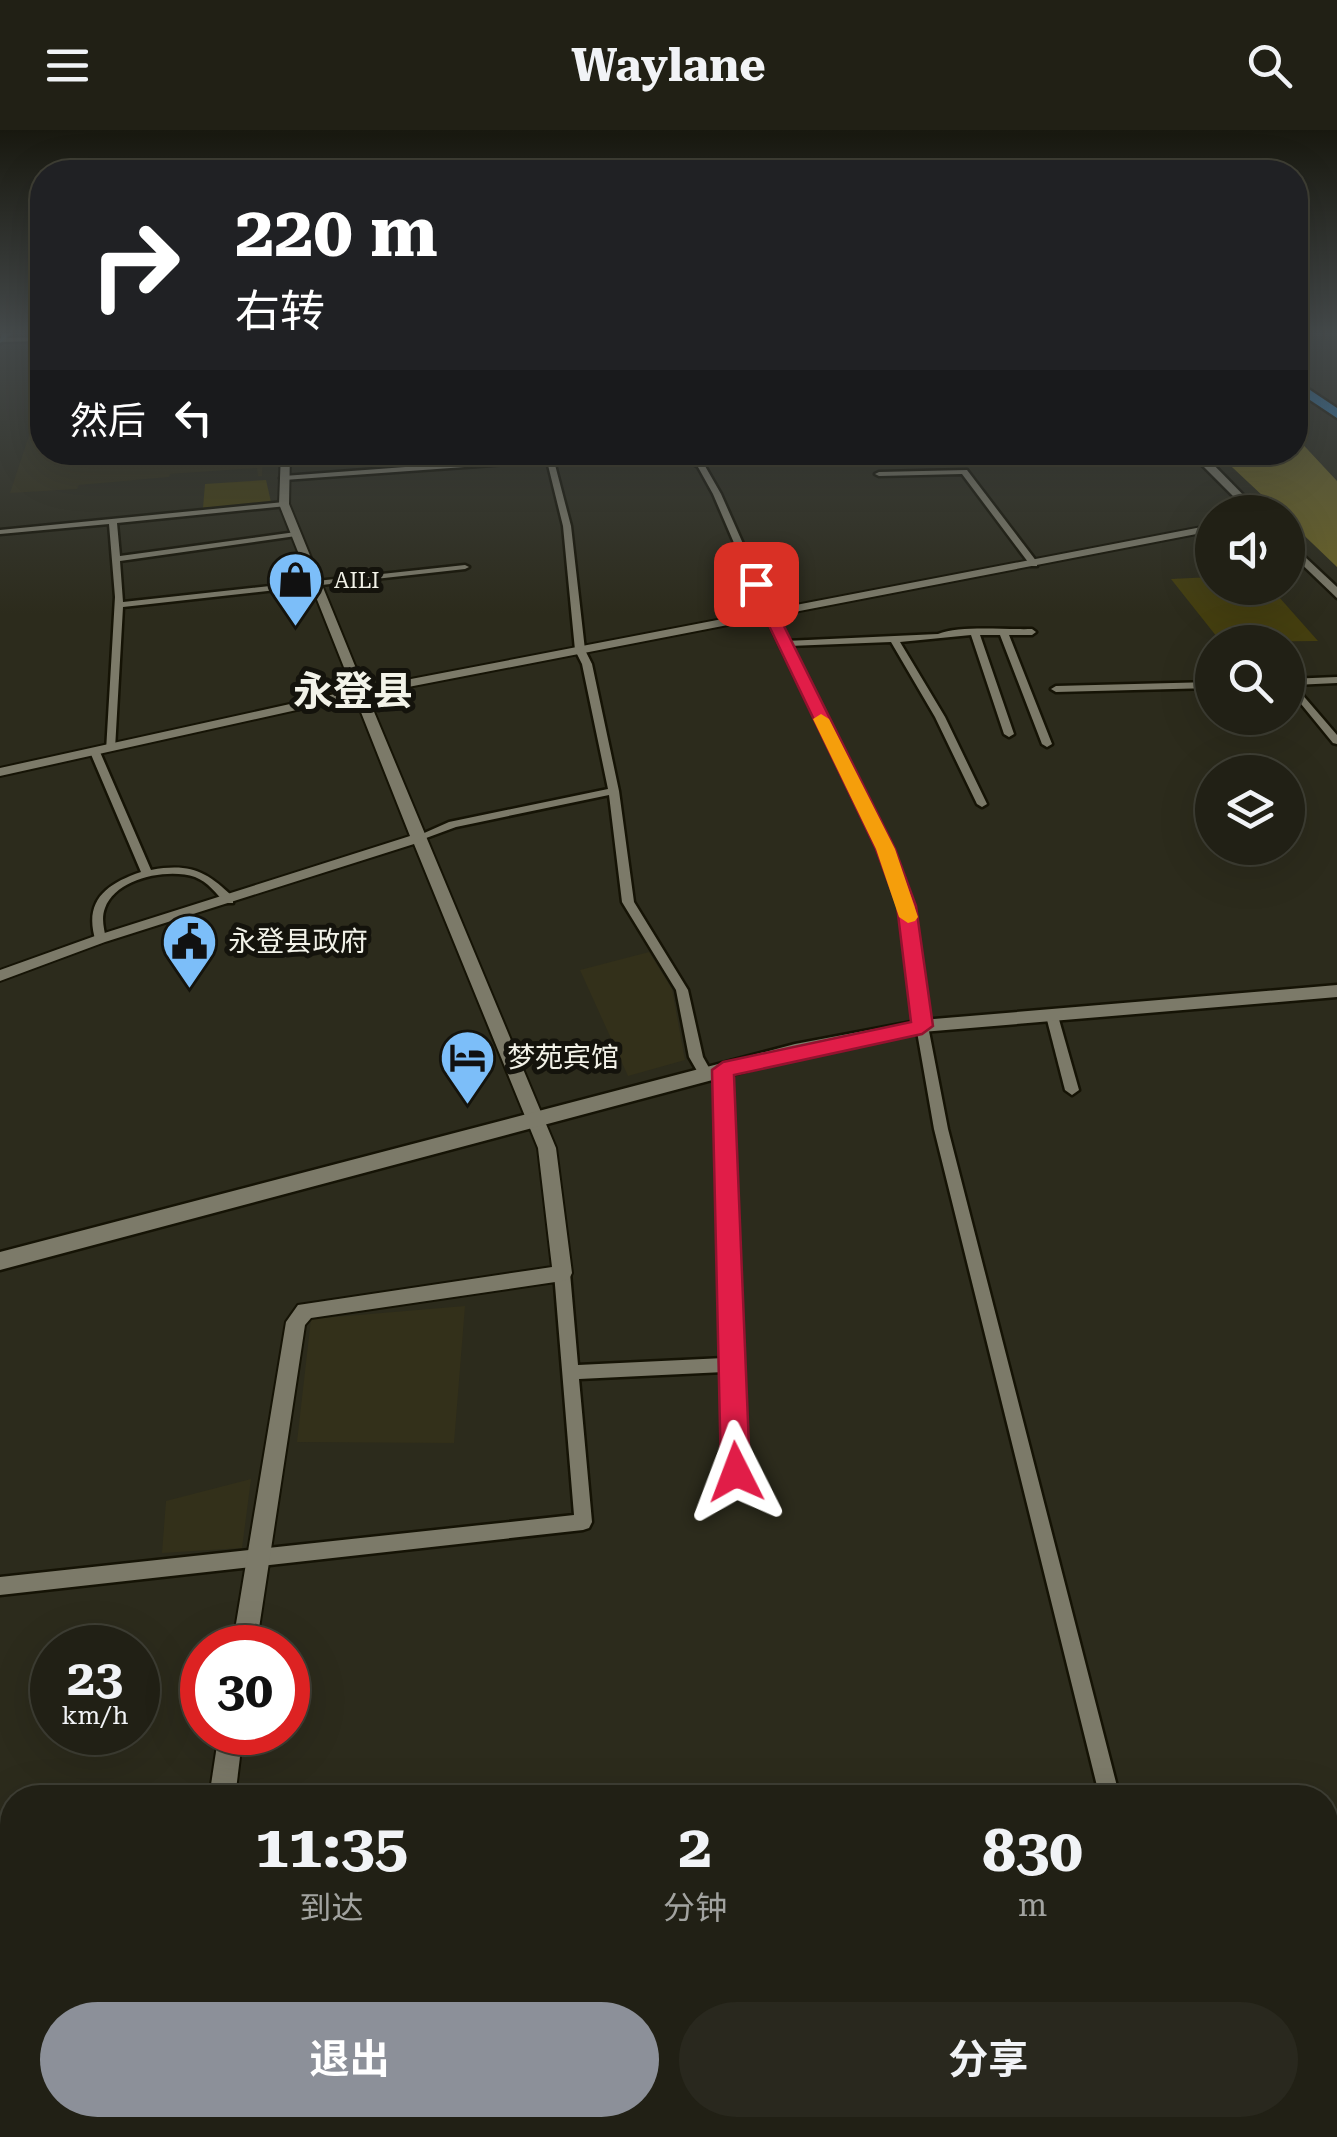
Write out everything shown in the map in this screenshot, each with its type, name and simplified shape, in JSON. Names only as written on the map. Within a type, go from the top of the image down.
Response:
[{"type":"main road","points":[[1207,465],[1238,495]]},
{"type":"main road","points":[[1305,562],[1337,594]]},
{"type":"main road","points":[[0,1261],[714,1071],[922,1026],[1337,992]]},
{"type":"street","points":[[282,465],[280,474],[284,478]]},
{"type":"street","points":[[0,1586],[582,1522],[562,1273],[547,1148],[284,504],[284,478],[289,465]]},
{"type":"street","points":[[284,478],[477,465]]},
{"type":"street","points":[[552,465],[568,526],[580,650],[614,791],[628,902],[682,990],[696,1057],[714,1071],[736,1472]]},
{"type":"street","points":[[698,465],[717,494],[769,614],[886,849],[907,906],[922,1026],[941,1128],[1107,1785]]},
{"type":"street","points":[[879,474],[964,472],[1034,564]]},
{"type":"street","points":[[0,532],[284,504]]},
{"type":"street","points":[[110,749],[118,605],[113,520]]},
{"type":"street","points":[[0,772],[361,692],[1195,531]]},
{"type":"street","points":[[116,559],[296,534]]},
{"type":"street","points":[[118,605],[464,567]]},
{"type":"street","points":[[974,632],[1008,734]]},
{"type":"street","points":[[1003,632],[1047,744]]},
{"type":"street","points":[[784,644],[1032,632]]},
{"type":"street","points":[[892,638],[940,717],[982,804]]},
{"type":"street","points":[[1305,681],[1337,680]]},
{"type":"street","points":[[1056,689],[1195,685]]},
{"type":"street","points":[[1305,702],[1337,741]]},
{"type":"street","points":[[96,752],[147,874]]},
{"type":"street","points":[[0,976],[100,939],[453,824],[614,791]]},
{"type":"street","points":[[100,939],[96,918],[103,901],[121,885],[147,874],[195,874],[210,880],[229,900]]},
{"type":"street","points":[[1052,1016],[1072,1090]]},
{"type":"street","points":[[248,1625],[296,1322],[306,1311],[562,1273]]},
{"type":"street","points":[[571,1372],[731,1365]]},
{"type":"street","points":[[224,1785],[229,1755]]},
{"type":"shaded area","points":[[30,432],[30,465],[262,465],[262,476],[258,476],[257,468],[10,493]]},
{"type":"shaded area","points":[[1308,450],[1337,481],[1337,567],[1305,536],[1305,495],[1262,495],[1230,465],[1308,465]]},
{"type":"shaded area","points":[[266,480],[271,502],[203,508],[205,484]]},
{"type":"shaded area","points":[[1195,578],[1195,605],[1286,605],[1304,625],[1208,625],[1171,579]]},
{"type":"shaded area","points":[[1305,626],[1318,641],[1305,641]]},
{"type":"shaded area","points":[[649,952],[672,989],[685,1060],[628,1076],[580,970]]},
{"type":"shaded area","points":[[465,1306],[454,1443],[297,1442],[311,1319]]},
{"type":"shaded area","points":[[251,1479],[242,1548],[162,1553],[166,1501]]},
{"type":"slow traffic","points":[[821,719],[886,849],[908,917]]},
{"type":"place","name":"AILI","points":[[295,629]]},
{"type":"place","name":"永登县政府","points":[[189,990]]},
{"type":"place","name":"梦苑宾馆","points":[[468,1106]]},
{"type":"district","name":"永登县","points":[[353,691]]},
{"type":"route","points":[[736,1472],[723,1070],[795,1051],[922,1026],[907,906],[886,849],[756,584]]}]
